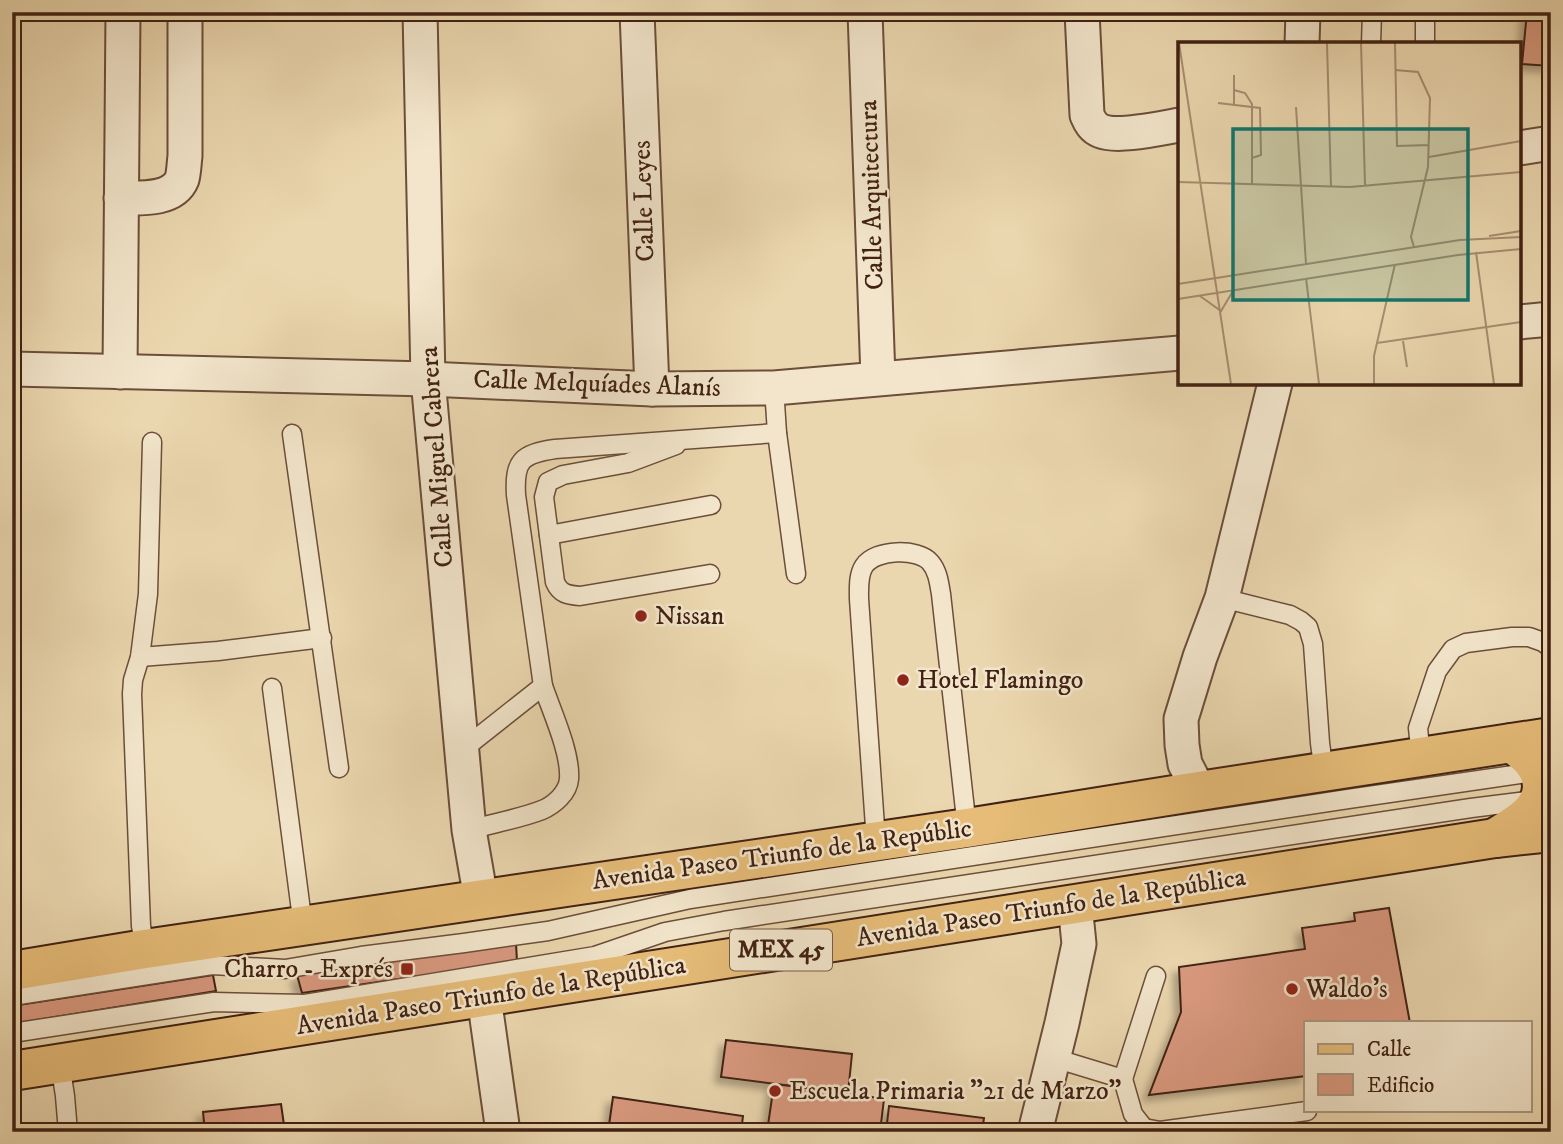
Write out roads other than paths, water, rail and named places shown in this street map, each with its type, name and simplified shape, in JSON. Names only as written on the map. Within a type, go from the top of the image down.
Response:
[{"type":"main road","name":"Avenida Paseo Triunfo de la Repúblic","points":[[12,971],[967,828],[1511,743],[1547,785]]},
{"type":"main road","name":"Avenida Paseo Triunfo de la República","points":[[12,1071],[1496,838],[1547,785]]},
{"type":"street","points":[[120,372],[123,12]]},
{"type":"street","points":[[121,198],[161,195],[178,185],[182,178],[185,156],[185,12]]},
{"type":"street","name":"Calle Miguel Cabrera","points":[[420,12],[428,379],[469,830],[481,899]]},
{"type":"street","name":"Calle Leyes","points":[[637,12],[652,389]]},
{"type":"street","name":"Calle Arquitectura","points":[[865,12],[878,378]]},
{"type":"street","points":[[1083,12],[1087,115],[1092,126],[1103,132],[1118,134],[1178,125]]},
{"type":"street","points":[[1302,42],[1303,12]]},
{"type":"street","points":[[1521,148],[1551,143]]},
{"type":"street","points":[[1521,321],[1551,318]]},
{"type":"street","name":"Calle Melquíades Alanís","points":[[12,369],[428,379],[652,389],[774,388],[1178,353]]},
{"type":"street","points":[[1199,791],[1185,764],[1181,719],[1222,598],[1275,385]]},
{"type":"street","points":[[1035,1132],[1079,944],[1075,904]]},
{"type":"street","points":[[484,997],[503,1132]]},
{"type":"lane","points":[[1371,42],[1372,12]]},
{"type":"lane","points":[[1425,12],[1425,42]]},
{"type":"lane","points":[[774,388],[777,433],[796,574]]},
{"type":"lane","points":[[469,830],[542,809],[556,801],[567,788],[569,780],[565,750],[543,686],[516,495],[515,475],[519,465],[528,456],[555,449],[777,433]]},
{"type":"lane","points":[[292,434],[339,768]]},
{"type":"lane","points":[[692,439],[628,463],[563,475],[548,482],[544,497],[555,582],[558,590],[580,596],[710,574]]},
{"type":"lane","points":[[145,949],[141,926],[132,694],[148,594],[152,442]]},
{"type":"lane","points":[[549,535],[711,505]]},
{"type":"lane","points":[[876,841],[859,599],[860,578],[864,566],[871,558],[884,554],[911,552],[923,556],[932,564],[938,576],[967,828]]},
{"type":"lane","points":[[1222,598],[1290,615],[1308,627],[1313,644],[1324,773]]},
{"type":"lane","points":[[1422,757],[1418,728],[1437,671],[1454,649],[1466,643],[1512,637],[1529,637],[1551,648]]},
{"type":"lane","points":[[140,657],[218,651],[322,638]]},
{"type":"lane","points":[[462,750],[543,686]]},
{"type":"lane","points":[[272,688],[303,926]]},
{"type":"lane","points":[[12,996],[212,965],[285,968],[464,943],[548,930],[690,899],[1348,799],[1547,785]]},
{"type":"lane","points":[[12,1033],[214,1002],[305,1004],[595,956],[665,932],[724,921],[1443,812],[1547,785]]},
{"type":"lane","points":[[1156,976],[1123,1079],[1133,1114],[1144,1128],[1160,1131],[1304,1111]]},
{"type":"lane","points":[[1054,1058],[1123,1079]]},
{"type":"lane","points":[[60,1063],[68,1132]]},
{"type":"place","name":"Nissan","points":[[641,616]]},
{"type":"place","name":"Hotel Flamingo","points":[[903,680]]},
{"type":"place","name":"Charro - Exprés","points":[[407,969]]},
{"type":"place","name":"Waldo's","points":[[1292,989]]},
{"type":"place","name":"Escuela Primaria \"21 de Marzo\"","points":[[775,1091]]}]
